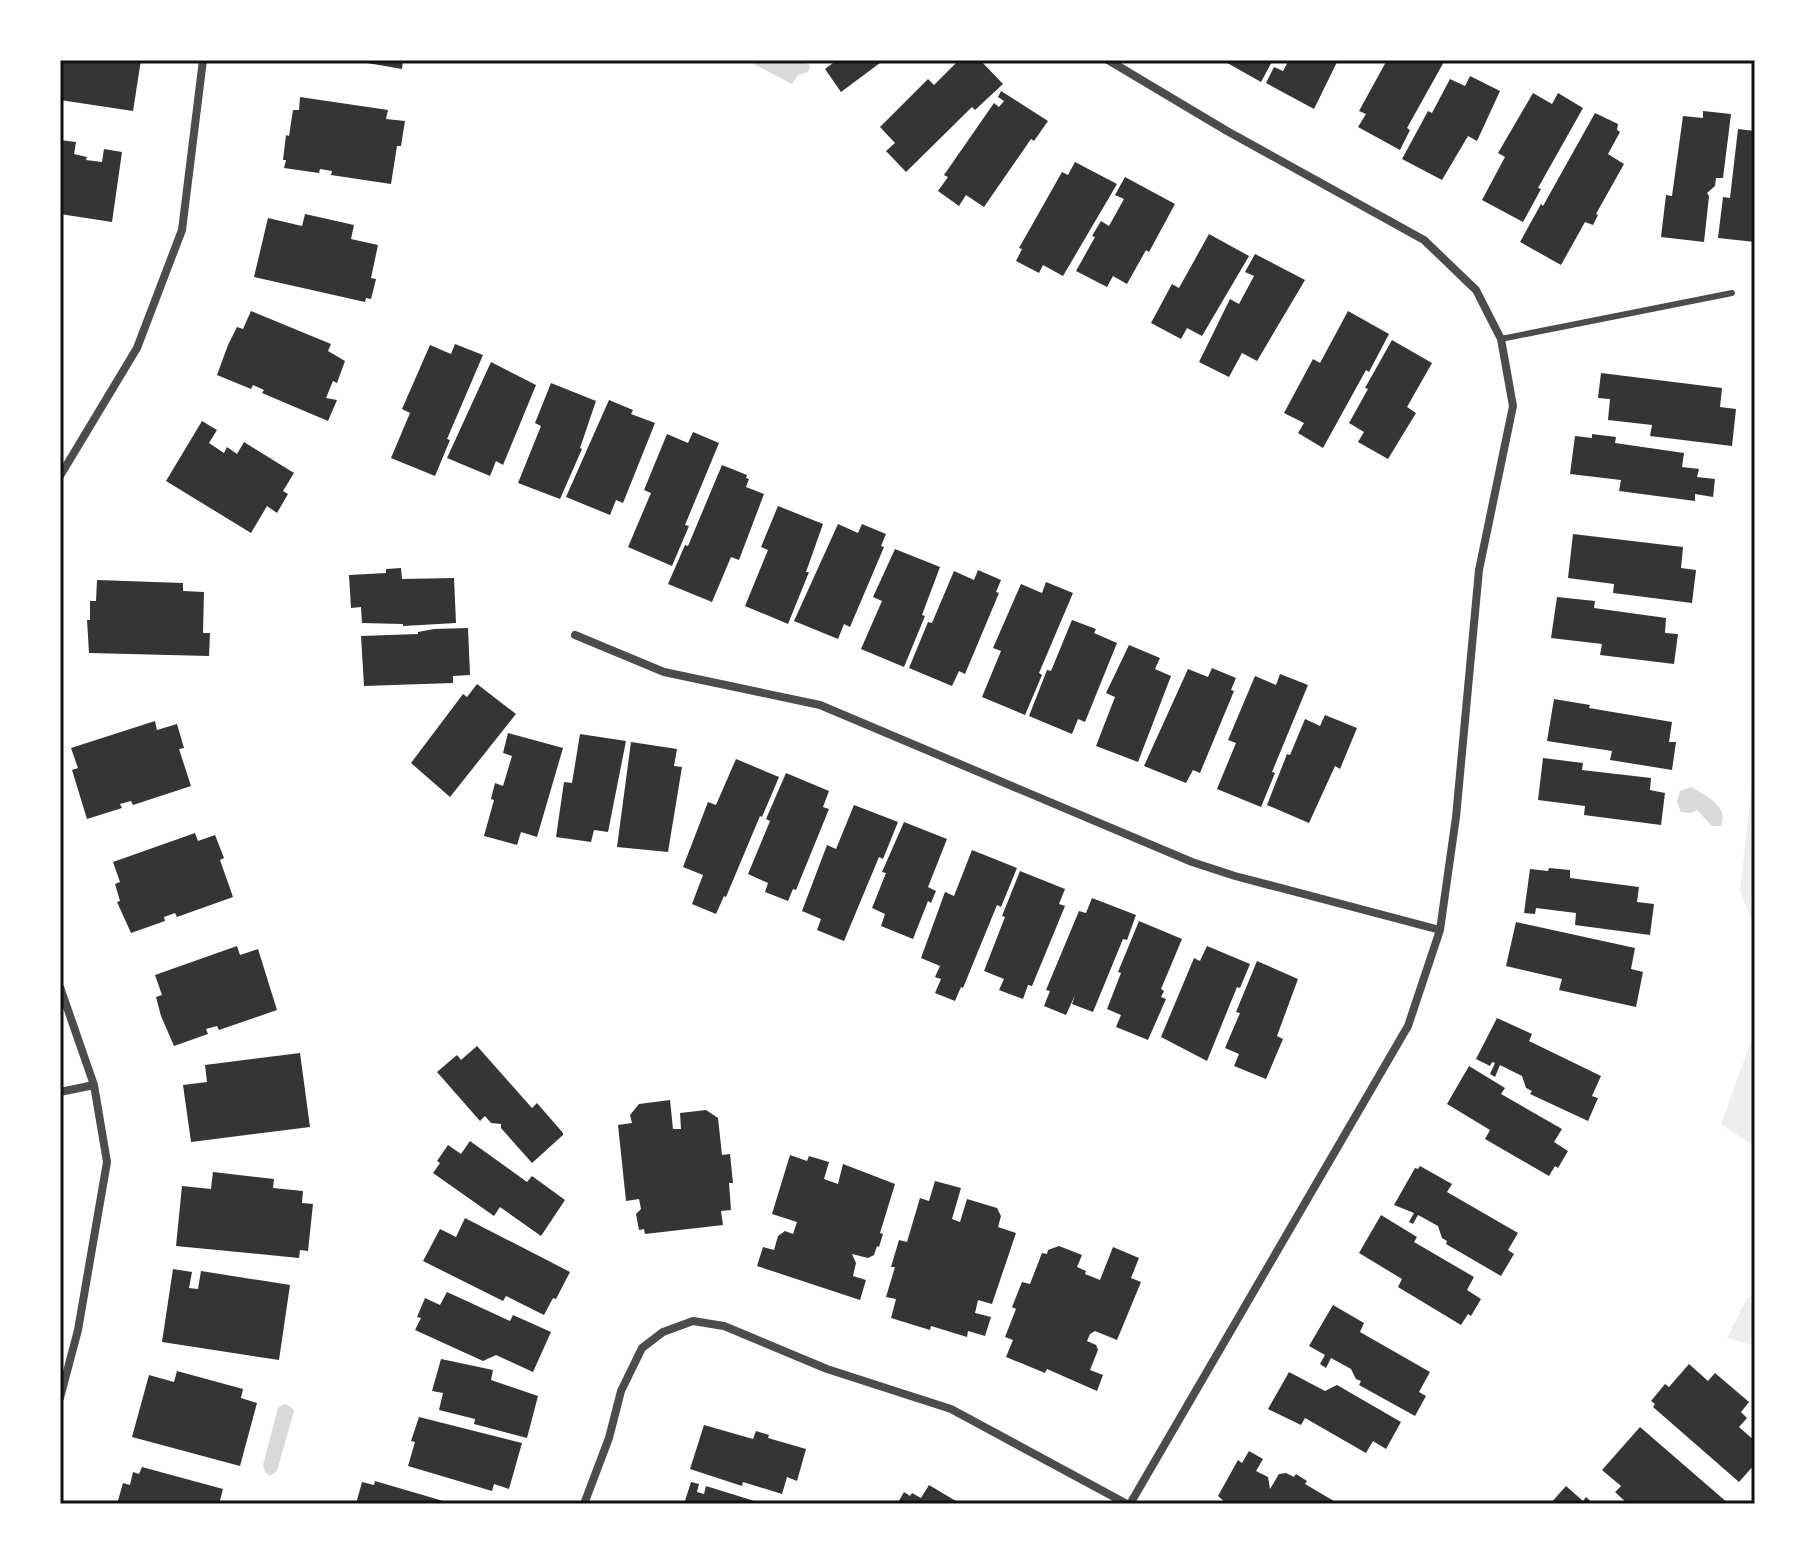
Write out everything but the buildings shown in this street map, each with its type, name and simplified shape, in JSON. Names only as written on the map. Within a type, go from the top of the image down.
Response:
[{"type":"street","points":[[60,476],[137,348],[182,230],[203,60]]},
{"type":"street","points":[[584,1504],[609,1438],[621,1391],[642,1348],[673,1328],[693,1321],[706,1321],[827,1369],[951,1409],[1129,1504],[1408,1026],[1440,930],[1456,817],[1479,570],[1513,406],[1501,339],[1476,290],[1424,240],[1227,131],[1108,60]]},
{"type":"street","points":[[575,635],[664,672],[820,705],[1192,862],[1440,930]]},
{"type":"street","points":[[60,987],[94,1085],[107,1162],[78,1330],[60,1398]]},
{"type":"street","points":[[60,1092],[94,1085]]},
{"type":"lane","points":[[1501,339],[1732,293]]},
{"type":"shaded area","points":[[753,60],[798,60],[810,65],[808,72],[798,75],[792,84],[754,64]]},
{"type":"shaded area","points":[[1755,756],[1755,929],[1740,891]]},
{"type":"shaded area","points":[[1691,787],[1719,807],[1723,819],[1721,826],[1712,826],[1697,810],[1681,812],[1677,802],[1680,791]]},
{"type":"shaded area","points":[[1755,1030],[1755,1147],[1721,1124]]},
{"type":"shaded area","points":[[1755,1294],[1755,1346],[1727,1338],[1747,1298]]},
{"type":"shaded area","points":[[284,1404],[294,1411],[277,1471],[270,1476],[263,1465],[278,1408]]}]
